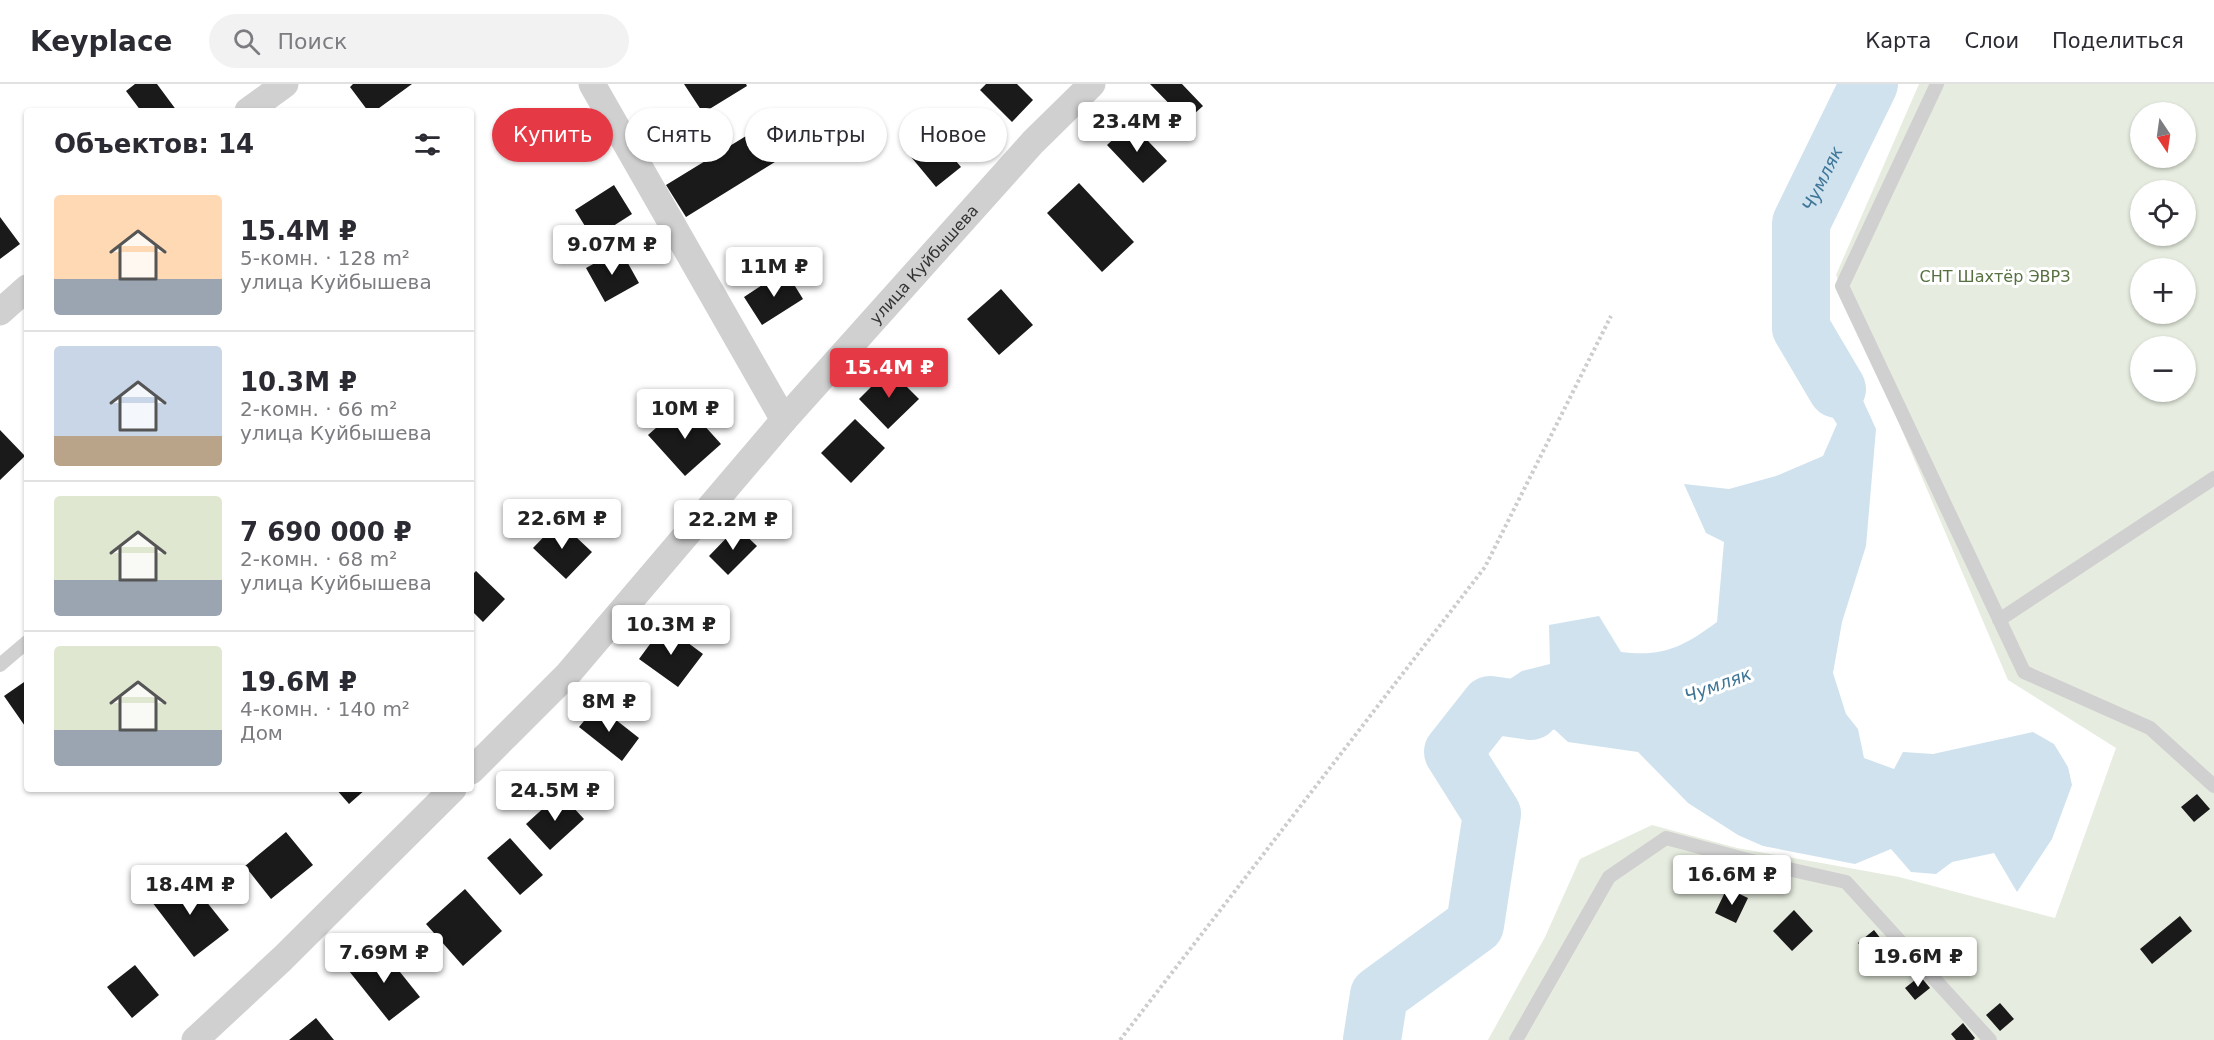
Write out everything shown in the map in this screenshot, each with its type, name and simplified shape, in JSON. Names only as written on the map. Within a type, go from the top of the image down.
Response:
[{"type":"street","points":[[252,108],[285,84]]},
{"type":"street","points":[[592,84],[784,420]]},
{"type":"street","name":"улица Куйбышева","points":[[474,768],[568,674],[784,420],[1033,142],[1092,84]]},
{"type":"street","points":[[0,312],[24,291]]},
{"type":"street","points":[[195,1040],[282,959],[450,792]]},
{"type":"lane","points":[[1937,84],[1842,286],[2024,672],[2150,728],[2214,786]]},
{"type":"lane","points":[[1999,620],[2214,478]]},
{"type":"lane","points":[[0,665],[24,645]]},
{"type":"lane","points":[[1516,1040],[1609,877],[1666,838],[1748,860],[1846,882],[1990,1040]]},
{"type":"path","points":[[1120,1040],[1485,567],[1611,316]]},
{"type":"green space","name":"СНТ Шахтёр ЭВРЗ","points":[[1919,84],[2214,84],[2214,1040],[1488,1040],[1545,937],[1580,859],[1652,825],[1737,848],[1899,877],[2055,918],[2116,748],[2008,680],[1836,275]]},
{"type":"water","points":[[1778,319],[1815,321],[1835,339],[1876,429],[1866,546],[1842,622],[1833,673],[1846,714],[1858,729],[1864,758],[1894,769],[1903,752],[1933,754],[2033,732],[2054,744],[2068,767],[2072,785],[2052,839],[2017,892],[1994,853],[1952,862],[1936,874],[1911,872],[1891,849],[1855,864],[1763,846],[1738,835],[1688,803],[1638,752],[1568,742],[1555,730],[1500,716],[1478,743],[1456,730],[1472,704],[1522,671],[1550,664],[1549,625],[1599,616],[1621,652],[1649,653],[1683,644],[1717,622],[1724,542],[1706,533],[1684,484],[1729,489],[1776,476],[1823,456],[1837,424],[1811,385],[1790,364]]},
{"type":"building","points":[[135,84],[157,84],[175,108],[139,108],[126,91]]},
{"type":"building","points":[[353,84],[412,84],[379,108],[366,108],[350,87]]},
{"type":"building","points":[[684,84],[746,84],[747,86],[711,108],[700,108]]},
{"type":"building","points":[[986,84],[1017,84],[1033,100],[1012,122],[1007,117],[1007,108],[998,108],[980,90]]},
{"type":"building","points":[[1150,84],[1182,84],[1203,106],[1186,121]]},
{"type":"building","points":[[1131,123],[1167,161],[1143,183],[1107,145]]},
{"type":"building","points":[[745,137],[745,162],[775,162],[686,217],[666,185],[704,162],[733,162],[733,144]]},
{"type":"building","points":[[915,162],[957,162],[961,167],[936,187]]},
{"type":"building","points":[[1079,183],[1134,242],[1102,272],[1047,213]]},
{"type":"building","points":[[614,185],[632,214],[593,239],[575,210]]},
{"type":"building","points":[[0,217],[20,244],[0,259]]},
{"type":"building","points":[[620,249],[639,283],[605,302],[586,268]]},
{"type":"building","points":[[785,270],[803,299],[762,325],[744,297]]},
{"type":"building","points":[[1001,289],[1033,325],[999,355],[967,319]]},
{"type":"building","points":[[889,369],[919,399],[888,429],[859,399]]},
{"type":"building","points":[[684,403],[721,444],[685,476],[648,435]]},
{"type":"building","points":[[855,419],[885,448],[851,483],[821,453]]},
{"type":"building","points":[[0,430],[24,457],[0,480]]},
{"type":"building","points":[[559,521],[592,552],[566,579],[533,548]]},
{"type":"building","points":[[737,527],[757,546],[728,575],[709,556]]},
{"type":"building","points":[[476,571],[505,599],[483,622],[474,613],[474,573]]},
{"type":"building","points":[[664,625],[703,654],[678,687],[639,659]]},
{"type":"building","points":[[24,682],[24,725],[4,696]]},
{"type":"building","points":[[597,705],[639,738],[622,761],[579,727]]},
{"type":"building","points":[[339,792],[363,792],[349,804]]},
{"type":"building","points":[[560,793],[584,819],[550,850],[526,824]]},
{"type":"building","points":[[2197,794],[2210,809],[2194,822],[2181,807]]},
{"type":"building","points":[[286,832],[313,865],[271,899],[245,866]]},
{"type":"building","points":[[510,838],[543,875],[520,895],[487,858]]},
{"type":"building","points":[[186,876],[229,930],[194,957],[152,902]]},
{"type":"building","points":[[1727,888],[1748,898],[1736,923],[1715,913]]},
{"type":"building","points":[[465,889],[502,931],[463,966],[426,924]]},
{"type":"building","points":[[1794,910],[1813,931],[1792,951],[1773,931]]},
{"type":"building","points":[[2180,916],[2192,931],[2152,964],[2140,949]]},
{"type":"building","points":[[1874,930],[1885,944],[1870,957],[1858,943]]},
{"type":"building","points":[[1961,937],[1973,952],[1956,966],[1943,951]]},
{"type":"building","points":[[380,947],[420,997],[389,1021],[349,971]]},
{"type":"building","points":[[135,965],[159,995],[132,1018],[107,987]]},
{"type":"building","points":[[1920,976],[1930,988],[1915,1000],[1905,988]]},
{"type":"building","points":[[2000,1003],[2014,1019],[2000,1031],[1986,1015]]},
{"type":"building","points":[[316,1018],[334,1040],[289,1040]]},
{"type":"building","points":[[1963,1023],[1975,1038],[1973,1040],[1956,1040],[1951,1034]]},
{"type":"waterway","name":"Чумляк","points":[[1837,389],[1801,328],[1801,223],[1869,84]]},
{"type":"waterway","name":"Чумляк","points":[[1372,1040],[1379,995],[1475,925],[1492,814],[1453,752],[1490,705],[1531,711]]}]
